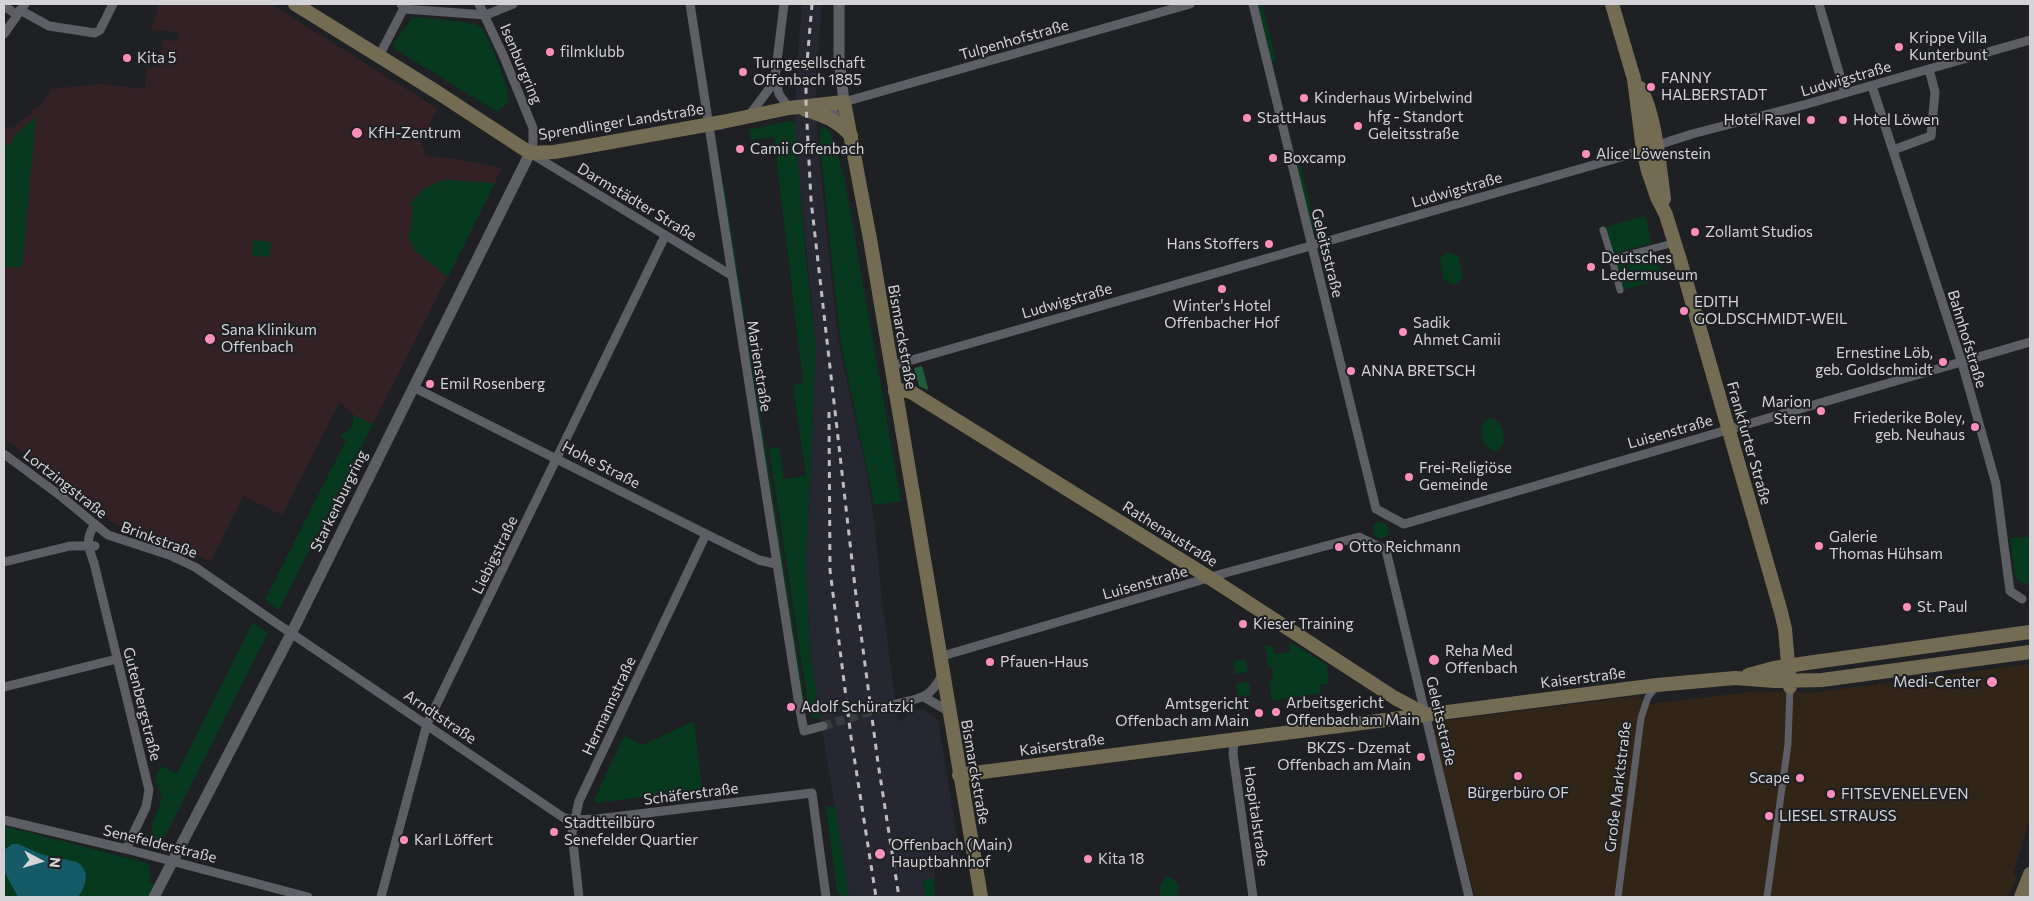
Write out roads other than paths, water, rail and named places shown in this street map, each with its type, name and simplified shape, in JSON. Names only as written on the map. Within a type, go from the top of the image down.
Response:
[{"type":"main road","name":"Sprendlinger Landstraße","points":[[295,4],[530,153],[554,152],[708,125],[794,107],[844,102]]},
{"type":"main road","name":"Frankfurter Straße","points":[[1612,4],[1634,79],[1644,96],[1657,197],[1666,215],[1781,612],[1790,684]]},
{"type":"main road","name":"Bismarckstraße","points":[[844,102],[981,897]]},
{"type":"main road","points":[[794,107],[830,118],[844,127],[851,136]]},
{"type":"main road","name":"Rathenaustraße","points":[[895,391],[911,392],[1210,578],[1395,698],[1426,714]]},
{"type":"main road","name":"Kaiserstraße","points":[[960,775],[1657,685],[1735,678],[1788,666],[2030,632]]},
{"type":"main road","points":[[1887,652],[1884,658],[1885,665],[1890,671]]},
{"type":"main road","name":"Kaiserstraße","points":[[1735,678],[1790,684],[2030,652]]},
{"type":"main road","points":[[2021,897],[2030,874]]},
{"type":"street","points":[[4,6],[20,9],[49,26],[97,33],[113,4]]},
{"type":"street","name":"Isenburgring","points":[[479,4],[486,15],[533,128],[533,143],[530,153]]},
{"type":"street","name":"Isenburgring","points":[[379,56],[404,5],[486,15],[513,4]]},
{"type":"street","name":"Marienstraße","points":[[690,4],[776,564],[804,731],[822,726]]},
{"type":"street","points":[[748,117],[766,93],[774,78],[784,4]]},
{"type":"street","name":"Bismarckstraße","points":[[839,4],[839,57],[844,102]]},
{"type":"street","name":"Tulpenhofstraße","points":[[844,102],[1190,4]]},
{"type":"street","name":"Geleitsstraße","points":[[1253,4],[1376,509],[1404,524]]},
{"type":"street","points":[[1819,4],[1845,93]]},
{"type":"street","points":[[4,34],[20,9]]},
{"type":"street","name":"Ludwigstraße","points":[[891,366],[2030,40]]},
{"type":"street","points":[[1893,150],[1931,136],[1935,92],[1929,69]]},
{"type":"street","points":[[774,78],[779,94],[794,107]]},
{"type":"street","name":"Bahnhofstraße","points":[[1872,86],[1962,363],[1997,493],[2010,591],[2022,599]]},
{"type":"street","points":[[1640,95],[1644,97],[1653,137],[1652,140],[1640,95]]},
{"type":"street","name":"Darmstädter Straße","points":[[530,153],[731,275]]},
{"type":"street","name":"Starkenburgring","points":[[154,897],[174,862],[291,634],[530,153]]},
{"type":"street","points":[[1603,230],[1620,290]]},
{"type":"street","name":"Liebigstraße","points":[[381,897],[427,724],[665,236]]},
{"type":"street","points":[[1612,259],[1674,242]]},
{"type":"street","name":"Luisenstraße","points":[[1404,524],[2030,342]]},
{"type":"street","name":"Hohe Straße","points":[[414,387],[759,560],[776,564]]},
{"type":"street","name":"Lortzingstraße","points":[[4,454],[62,497],[108,535]]},
{"type":"street","name":"Gutenbergstraße","points":[[95,524],[88,538],[149,790],[146,807],[126,849]]},
{"type":"street","name":"Hermannstraße","points":[[579,897],[572,832],[579,801],[706,534]]},
{"type":"street","name":"Brinkstraße","points":[[91,546],[108,535],[189,563],[291,634]]},
{"type":"street","name":"Geleitsstraße","points":[[1359,537],[1386,550],[1469,897]]},
{"type":"street","name":"Luisenstraße","points":[[939,657],[1210,578],[1359,537]]},
{"type":"street","points":[[4,562],[70,546],[91,546]]},
{"type":"street","name":"Arndtstraße","points":[[291,634],[561,816],[574,820]]},
{"type":"street","points":[[4,687],[117,659]]},
{"type":"street","points":[[896,704],[924,697],[934,689],[942,675]]},
{"type":"street","name":"Frankfurter Straße","points":[[1767,897],[1788,744],[1790,684]]},
{"type":"street","name":"Große Marktstraße","points":[[1618,897],[1641,718],[1648,696],[1657,685]]},
{"type":"street","name":"Bismarckstraße","points":[[924,697],[948,711]]},
{"type":"street","name":"Hospitalstraße","points":[[1234,739],[1234,754],[1253,897]]},
{"type":"street","name":"Schäferstraße","points":[[574,820],[812,793],[826,897]]},
{"type":"street","name":"Senefelderstraße","points":[[4,820],[126,849],[308,897]]},
{"type":"water","points":[[12,844],[18,844],[41,854],[77,862],[86,874],[85,883],[78,897],[18,897],[4,871],[4,850]]},
{"type":"tunnel","points":[[823,726],[896,704]]},
{"type":"railway","points":[[812,4],[806,74],[811,200],[856,596],[878,763],[899,897]]},
{"type":"railway","points":[[829,412],[830,570],[851,737],[876,897]]},
{"type":"place","name":"Krippe Villa Kunterbunt","points":[[1899,47]]},
{"type":"place","name":"filmklubb","points":[[550,52]]},
{"type":"place","name":"Kita 5","points":[[127,58]]},
{"type":"place","name":"Turngesellschaft Offenbach 1885","points":[[743,72]]},
{"type":"place","name":"FANNY HALBERSTADT","points":[[1651,87]]},
{"type":"place","name":"Kinderhaus Wirbelwind","points":[[1304,98]]},
{"type":"place","name":"StattHaus","points":[[1247,118]]},
{"type":"place","name":"Hotel Ravel","points":[[1811,120]]},
{"type":"place","name":"Hotel Löwen","points":[[1843,120]]},
{"type":"place","name":"hfg - Standort Geleitsstraße","points":[[1358,126]]},
{"type":"place","name":"KfH-Zentrum","points":[[357,133]]},
{"type":"place","name":"Camii Offenbach","points":[[740,149]]},
{"type":"place","name":"Alice Löwenstein","points":[[1586,154]]},
{"type":"place","name":"Boxcamp","points":[[1273,158]]},
{"type":"place","name":"Zollamt Studios","points":[[1695,232]]},
{"type":"place","name":"Hans Stoffers","points":[[1269,244]]},
{"type":"place","name":"Deutsches Ledermuseum","points":[[1591,267]]},
{"type":"place","name":"Winter's Hotel Offenbacher Hof","points":[[1222,289]]},
{"type":"place","name":"EDITH GOLDSCHMIDT-WEIL","points":[[1684,311]]},
{"type":"place","name":"Sadik Ahmet Camii","points":[[1403,332]]},
{"type":"place","name":"Sana Klinikum Offenbach","points":[[210,339]]},
{"type":"place","name":"Ernestine Löb, geb. Goldschmidt","points":[[1943,362]]},
{"type":"place","name":"ANNA BRETSCH","points":[[1351,371]]},
{"type":"place","name":"Emil Rosenberg","points":[[430,384]]},
{"type":"place","name":"Marion Stern","points":[[1821,411]]},
{"type":"place","name":"Friederike Boley, geb. Neuhaus","points":[[1975,427]]},
{"type":"place","name":"Frei-Religiöse Gemeinde","points":[[1409,477]]},
{"type":"place","name":"Galerie Thomas Hühsam","points":[[1819,546]]},
{"type":"place","name":"Otto Reichmann","points":[[1339,547]]},
{"type":"place","name":"St. Paul","points":[[1907,607]]},
{"type":"place","name":"Kieser Training","points":[[1243,624]]},
{"type":"place","name":"Reha Med Offenbach","points":[[1434,660]]},
{"type":"place","name":"Pfauen-Haus","points":[[990,662]]},
{"type":"place","name":"Medi-Center","points":[[1992,682]]},
{"type":"place","name":"Adolf Schüratzki","points":[[791,707]]},
{"type":"place","name":"Arbeitsgericht Offenbach am Main","points":[[1276,712]]},
{"type":"place","name":"Amtsgericht Offenbach am Main","points":[[1259,713]]},
{"type":"place","name":"BKZS - Dzemat Offenbach am Main","points":[[1421,757]]},
{"type":"place","name":"Bürgerbüro OF","points":[[1518,776]]},
{"type":"place","name":"Scape","points":[[1800,778]]},
{"type":"place","name":"FITSEVENELEVEN","points":[[1831,794]]},
{"type":"place","name":"LIESEL STRAUSS","points":[[1769,816]]},
{"type":"place","name":"Stadtteilbüro Senefelder Quartier","points":[[554,832]]},
{"type":"place","name":"Karl Löffert","points":[[404,840]]},
{"type":"place","name":"Offenbach (Main) Hauptbahnhof","points":[[880,854]]},
{"type":"place","name":"Kita 18","points":[[1088,859]]}]
